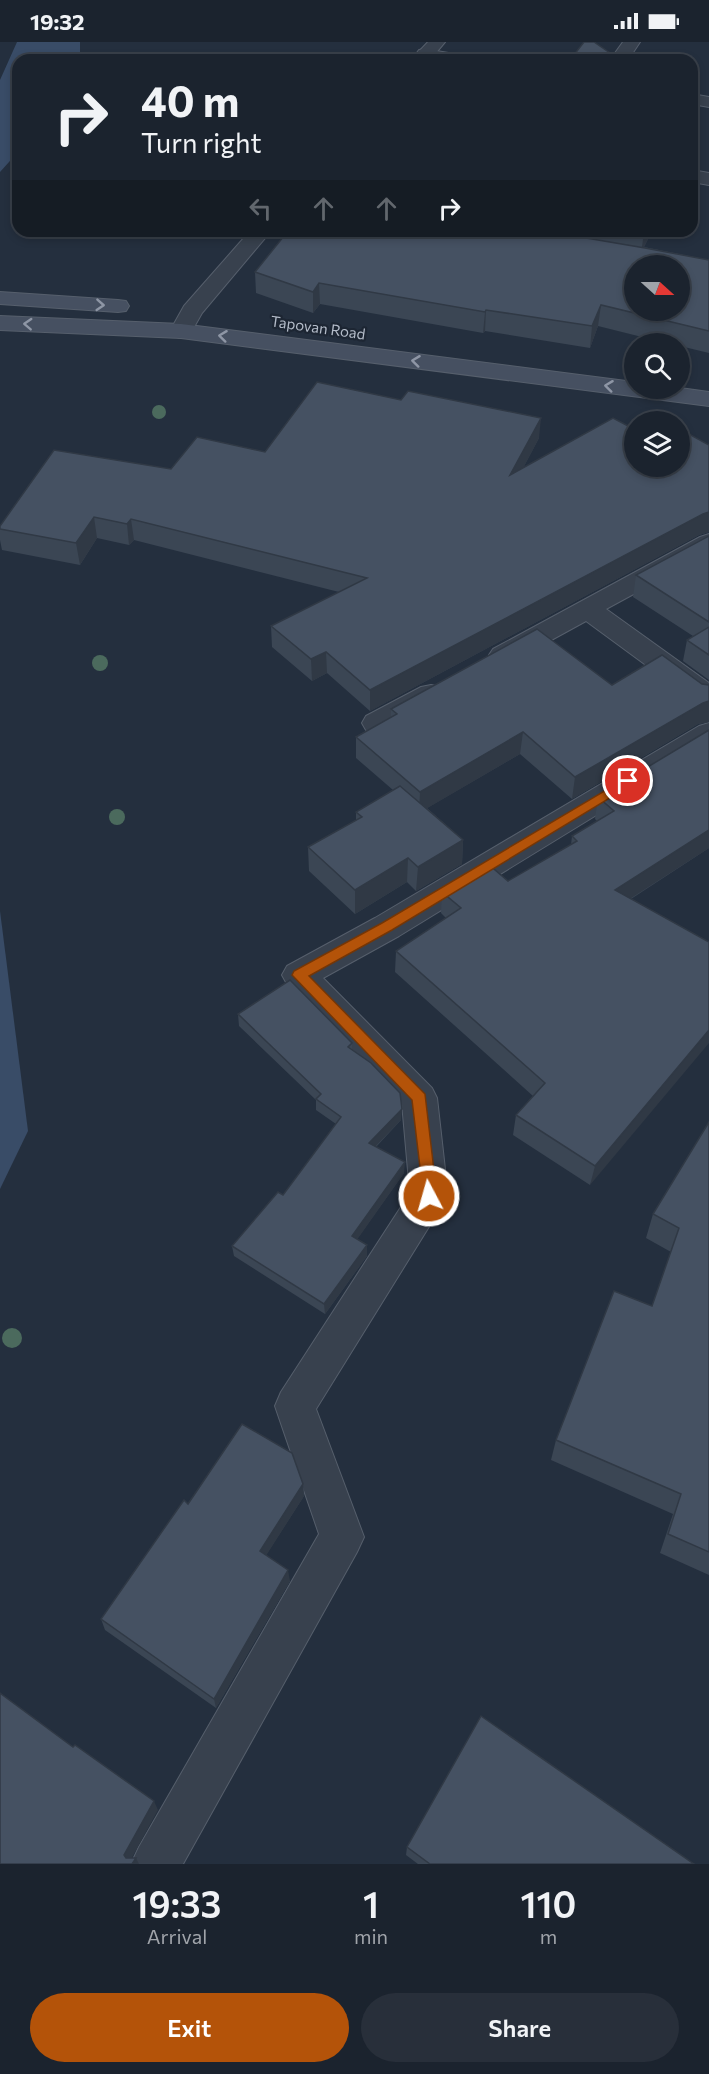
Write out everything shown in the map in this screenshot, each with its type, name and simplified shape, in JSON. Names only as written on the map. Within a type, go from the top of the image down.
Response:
[{"type":"main road","points":[[0,298],[136,307]]},
{"type":"main road","points":[[170,309],[215,314]]},
{"type":"main road","points":[[0,323],[181,331],[709,399]]},
{"type":"main road","name":"Tapovan Road","points":[[285,323],[624,370]]},
{"type":"main road","points":[[690,378],[709,381]]},
{"type":"street","points":[[181,331],[192,311],[256,237]]},
{"type":"street","points":[[376,723],[709,542]]},
{"type":"street","points":[[588,609],[709,697]]},
{"type":"street","points":[[156,1864],[342,1537],[295,1406],[429,1196],[419,1098],[299,975],[397,921],[709,733]]},
{"type":"water","points":[[17,42],[80,42],[80,54],[12,54],[12,159],[0,172],[0,80]]},
{"type":"water","points":[[0,911],[28,1131],[0,1189]]},
{"type":"building","points":[[584,42],[594,42],[610,53],[609,54],[575,54]]},
{"type":"building","points":[[283,237],[580,237],[682,255],[624,255],[624,311],[601,305],[592,326],[486,310],[485,312],[319,283],[313,292],[255,272]]},
{"type":"building","points":[[690,256],[709,260],[709,331],[667,321],[690,321]]},
{"type":"building","points":[[317,382],[401,400],[408,391],[541,418],[510,475],[613,418],[624,424],[624,477],[690,477],[690,435],[709,445],[709,512],[370,690],[326,652],[311,659],[271,626],[367,578],[131,519],[127,524],[94,517],[76,543],[0,529],[54,450],[171,469],[197,437],[265,452]]},
{"type":"building","points":[[709,536],[709,622],[636,575]]},
{"type":"building","points":[[709,627],[709,655],[687,640]]},
{"type":"building","points":[[537,629],[612,685],[662,655],[702,684],[709,685],[709,701],[575,777],[523,732],[420,792],[356,737],[397,714],[391,709]]},
{"type":"building","points":[[709,730],[709,830],[615,890],[709,942],[709,1030],[595,1166],[516,1115],[545,1083],[396,951],[461,908],[442,892],[488,864],[508,881],[577,841],[572,836],[614,811],[598,797]]},
{"type":"building","points":[[400,786],[463,840],[418,867],[408,858],[355,890],[308,847],[362,817],[356,812]]},
{"type":"building","points":[[290,980],[352,1043],[348,1047],[371,1063],[400,1093],[402,1109],[369,1143],[405,1162],[352,1236],[367,1245],[324,1304],[232,1246],[278,1192],[283,1195],[341,1117],[316,1099],[321,1094],[238,1014]]},
{"type":"building","points":[[709,1122],[709,1552],[668,1534],[681,1494],[556,1440],[614,1291],[652,1306],[679,1228],[653,1214]]},
{"type":"building","points":[[242,1424],[292,1453],[303,1484],[260,1551],[288,1570],[214,1699],[101,1619],[184,1500],[188,1504]]},
{"type":"building","points":[[0,1693],[73,1747],[75,1745],[154,1801],[124,1855],[126,1858],[136,1858],[132,1864],[0,1864]]},
{"type":"building","points":[[481,1716],[694,1864],[430,1864],[407,1847]]},
{"type":"route","points":[[429,1196],[419,1098],[299,975],[387,927],[628,781]]}]
